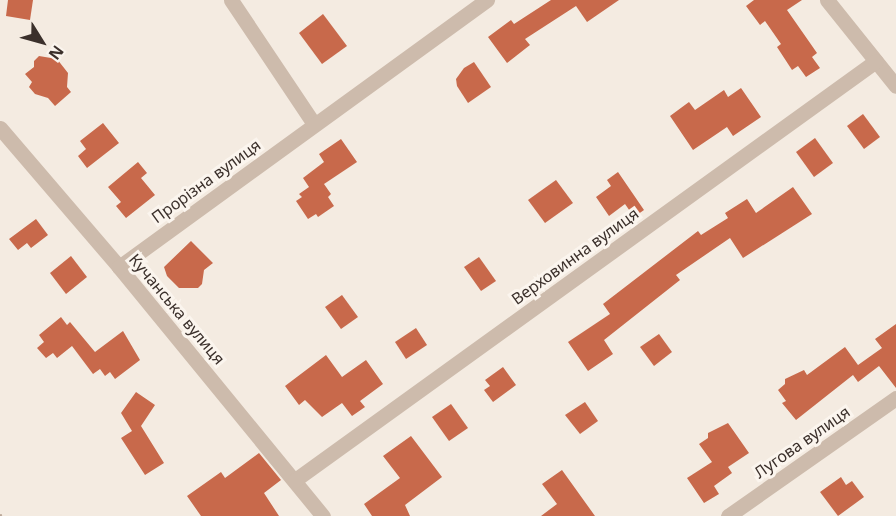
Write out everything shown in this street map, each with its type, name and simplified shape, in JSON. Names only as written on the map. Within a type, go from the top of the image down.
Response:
[{"type":"street","points":[[231,0],[314,124]]},
{"type":"street","name":"Прорізна вулиця","points":[[119,267],[487,0]]},
{"type":"street","points":[[827,0],[896,86]]},
{"type":"street","name":"Верховинна вулиця","points":[[295,480],[876,61]]},
{"type":"street","name":"Кучанська вулиця","points":[[0,129],[119,267],[323,516]]},
{"type":"street","name":"Лугова вулиця","points":[[728,516],[896,398]]},
{"type":"building","points":[[8,0],[33,0],[30,20],[6,16]]},
{"type":"building","points":[[551,0],[619,0],[587,22],[576,6],[525,39],[530,45],[507,63],[488,37],[511,20],[514,24]]},
{"type":"building","points":[[754,0],[802,0],[787,10],[817,53],[812,57],[820,68],[806,77],[798,66],[792,70],[777,47],[781,44],[765,21],[760,25],[746,6]]},
{"type":"building","points":[[323,14],[347,46],[322,64],[299,33]]},
{"type":"building","points":[[39,56],[57,59],[68,73],[67,87],[71,92],[55,106],[48,98],[35,94],[29,87],[32,82],[25,74],[34,67],[34,61]]},
{"type":"building","points":[[474,62],[491,87],[468,103],[457,86],[456,79],[464,68]]},
{"type":"building","points":[[741,88],[761,117],[733,136],[727,127],[693,150],[670,116],[689,102],[695,110],[724,90],[728,97]]},
{"type":"building","points":[[863,114],[880,137],[864,149],[847,126]]},
{"type":"building","points":[[103,123],[119,143],[87,168],[78,156],[86,149],[80,141]]},
{"type":"building","points":[[815,138],[833,163],[814,177],[796,152]]},
{"type":"building","points":[[341,139],[357,162],[324,184],[331,194],[328,197],[334,206],[318,217],[316,214],[308,219],[296,201],[302,197],[299,194],[309,187],[303,178],[324,162],[319,154]]},
{"type":"building","points":[[138,162],[147,173],[141,178],[155,195],[126,218],[116,206],[121,202],[108,187]]},
{"type":"building","points":[[618,172],[644,210],[634,217],[625,204],[609,216],[596,197],[611,186],[607,180]]},
{"type":"building","points":[[556,180],[573,203],[545,223],[528,200]]},
{"type":"building","points":[[793,187],[812,214],[743,258],[730,238],[676,275],[680,280],[604,340],[613,354],[588,371],[568,342],[610,314],[603,304],[698,231],[701,235],[728,218],[725,213],[747,199],[756,213]]},
{"type":"building","points":[[36,219],[48,235],[31,248],[27,243],[18,250],[9,239]]},
{"type":"building","points":[[191,241],[213,263],[204,270],[202,284],[198,288],[179,288],[167,276],[164,267]]},
{"type":"building","points":[[71,256],[87,277],[66,294],[50,273]]},
{"type":"building","points":[[479,257],[496,281],[481,291],[464,267]]},
{"type":"building","points":[[342,295],[358,317],[341,329],[325,307]]},
{"type":"building","points":[[61,317],[67,325],[70,322],[95,352],[123,331],[140,360],[115,379],[110,372],[105,376],[100,369],[93,374],[72,346],[57,358],[53,353],[46,358],[37,348],[44,342],[39,335]]},
{"type":"building","points":[[896,324],[896,388],[879,366],[858,382],[853,375],[796,420],[782,403],[786,401],[778,390],[785,384],[785,379],[804,370],[807,375],[845,347],[858,365],[882,348],[875,339]]},
{"type":"building","points":[[416,328],[427,345],[406,359],[395,342]]},
{"type":"building","points":[[659,334],[672,352],[654,366],[640,347]]},
{"type":"building","points":[[326,355],[342,377],[366,360],[383,384],[360,401],[365,407],[352,416],[342,403],[322,417],[305,400],[299,405],[285,386]]},
{"type":"building","points":[[503,367],[516,385],[493,402],[484,390],[490,386],[485,380]]},
{"type":"building","points":[[136,392],[155,405],[141,426],[164,463],[145,475],[121,438],[132,431],[121,413]]},
{"type":"building","points":[[585,402],[598,421],[580,434],[565,415]]},
{"type":"building","points":[[451,404],[468,428],[449,441],[432,417]]},
{"type":"building","points":[[728,423],[749,453],[728,467],[732,473],[714,486],[719,494],[704,503],[687,478],[712,462],[699,444],[708,438],[708,433]]},
{"type":"building","points":[[411,436],[442,477],[405,505],[410,516],[372,516],[364,504],[400,478],[383,456]]},
{"type":"building","points":[[259,453],[281,480],[264,493],[279,516],[201,516],[187,496],[221,472],[225,478]]},
{"type":"building","points":[[562,470],[595,516],[541,516],[557,504],[542,484]]},
{"type":"building","points":[[841,477],[846,485],[852,481],[864,497],[838,516],[820,492]]}]
